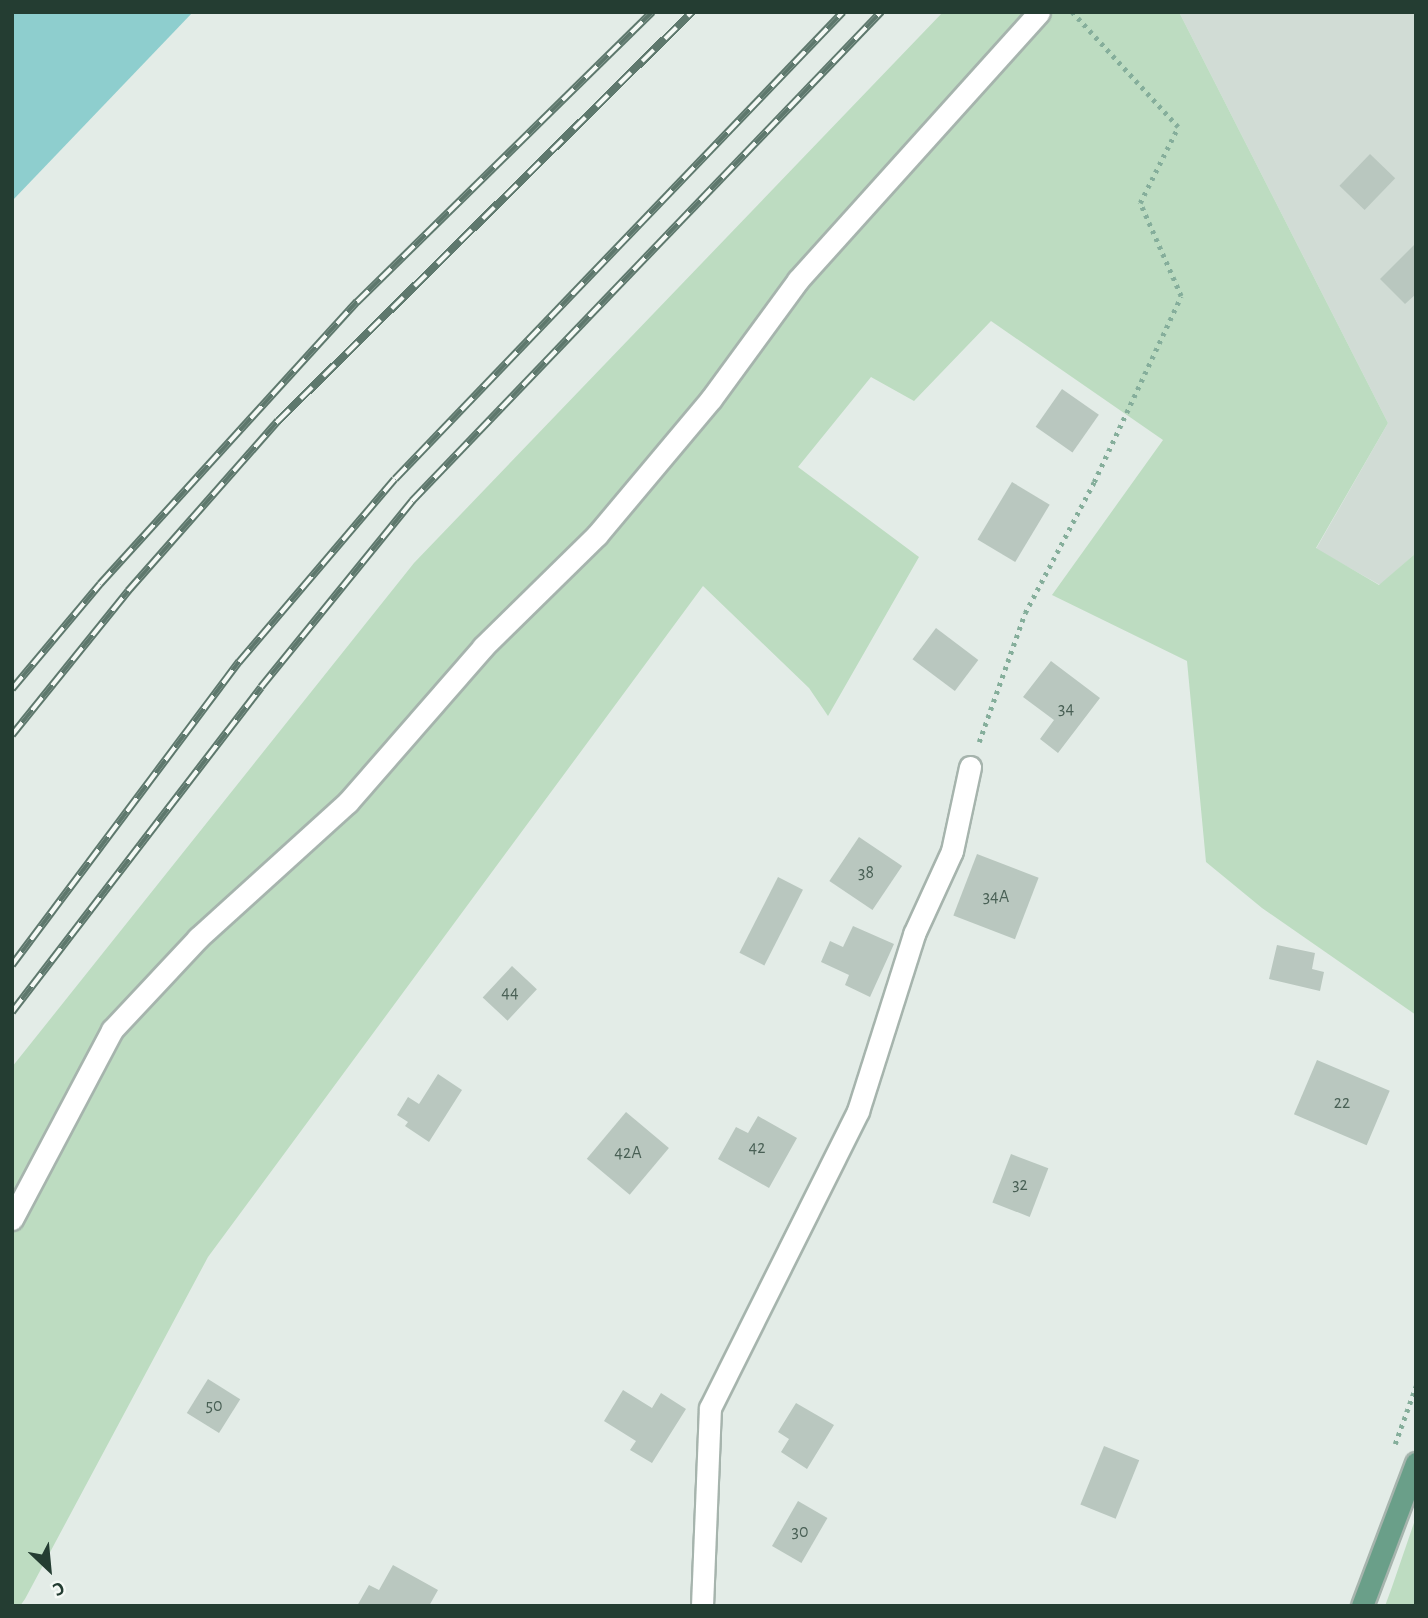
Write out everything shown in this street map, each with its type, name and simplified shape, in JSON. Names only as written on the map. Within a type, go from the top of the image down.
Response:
[{"type":"main road","points":[[1362,1606],[1416,1463]]},
{"type":"street","points":[[12,1219],[112,1030],[198,939],[348,802],[483,648],[597,535],[711,399],[798,280],[1039,12]]},
{"type":"street","points":[[702,1606],[710,1408],[858,1111],[914,934],[952,851],[970,767]]},
{"type":"path","points":[[970,767],[1025,613],[1094,482],[1181,296],[1140,202],[1178,127],[1072,12]]},
{"type":"path","points":[[1398,1434],[1416,1386]]},
{"type":"shaded area","points":[[1179,12],[1416,12],[1416,553],[1380,585],[1316,549],[1388,423]]},
{"type":"green space","points":[[943,12],[1179,12],[1388,423],[1316,548],[1379,585],[1416,553],[1416,1015],[1262,908],[1206,862],[1187,661],[1052,595],[1163,440],[991,321],[914,401],[871,377],[798,467],[919,557],[828,716],[809,688],[703,586],[208,1257],[25,1599],[20,1606],[12,1606],[12,1067],[414,563]]},
{"type":"green space","points":[[1416,1517],[1416,1606],[1385,1606],[1392,1587]]},
{"type":"water","points":[[12,12],[193,12],[12,201]]},
{"type":"building","points":[[1370,154],[1395,178],[1365,210],[1339,186]]},
{"type":"building","points":[[1416,243],[1416,294],[1405,304],[1380,279]]},
{"type":"building","points":[[1062,389],[1099,415],[1072,452],[1036,427]]},
{"type":"building","points":[[1012,482],[1050,505],[1015,562],[977,539]]},
{"type":"building","points":[[936,628],[978,660],[955,691],[913,659]]},
{"type":"building","points":[[1051,661],[1100,698],[1058,753],[1040,739],[1054,720],[1023,697]]},
{"type":"building","points":[[859,837],[902,866],[872,910],[829,881]]},
{"type":"building","points":[[977,854],[1039,878],[1015,939],[953,916]]},
{"type":"building","points":[[778,877],[803,890],[764,965],[739,953]]},
{"type":"building","points":[[853,926],[894,944],[870,997],[845,985],[849,975],[821,962],[830,941],[843,947]]},
{"type":"building","points":[[1277,945],[1315,953],[1312,969],[1324,972],[1320,991],[1269,979]]},
{"type":"building","points":[[512,966],[537,989],[508,1021],[483,997]]},
{"type":"building","points":[[1317,1060],[1390,1091],[1367,1145],[1294,1114]]},
{"type":"building","points":[[438,1074],[462,1090],[429,1142],[405,1126],[408,1122],[397,1115],[408,1097],[419,1104]]},
{"type":"building","points":[[626,1112],[669,1148],[630,1195],[587,1159]]},
{"type":"building","points":[[758,1116],[797,1138],[769,1188],[718,1159],[736,1127],[748,1133]]},
{"type":"building","points":[[1011,1154],[1048,1168],[1030,1217],[992,1203]]},
{"type":"building","points":[[208,1379],[240,1399],[219,1433],[187,1413]]},
{"type":"building","points":[[623,1390],[652,1408],[661,1393],[686,1409],[652,1463],[630,1450],[636,1441],[604,1421]]},
{"type":"building","points":[[796,1403],[834,1425],[807,1469],[781,1452],[789,1439],[778,1432]]},
{"type":"building","points":[[1104,1446],[1139,1460],[1116,1519],[1080,1504]]},
{"type":"building","points":[[798,1501],[827,1518],[801,1563],[772,1546]]},
{"type":"building","points":[[393,1565],[438,1590],[429,1606],[357,1606],[369,1585],[379,1590]]},
{"type":"railway","points":[[12,689],[100,584],[357,302],[652,12]]},
{"type":"railway","points":[[12,735],[128,591],[278,421],[692,12]]},
{"type":"railway","points":[[12,965],[239,662],[395,479],[843,12]]},
{"type":"railway","points":[[12,1012],[261,687],[412,501],[881,12]]}]
